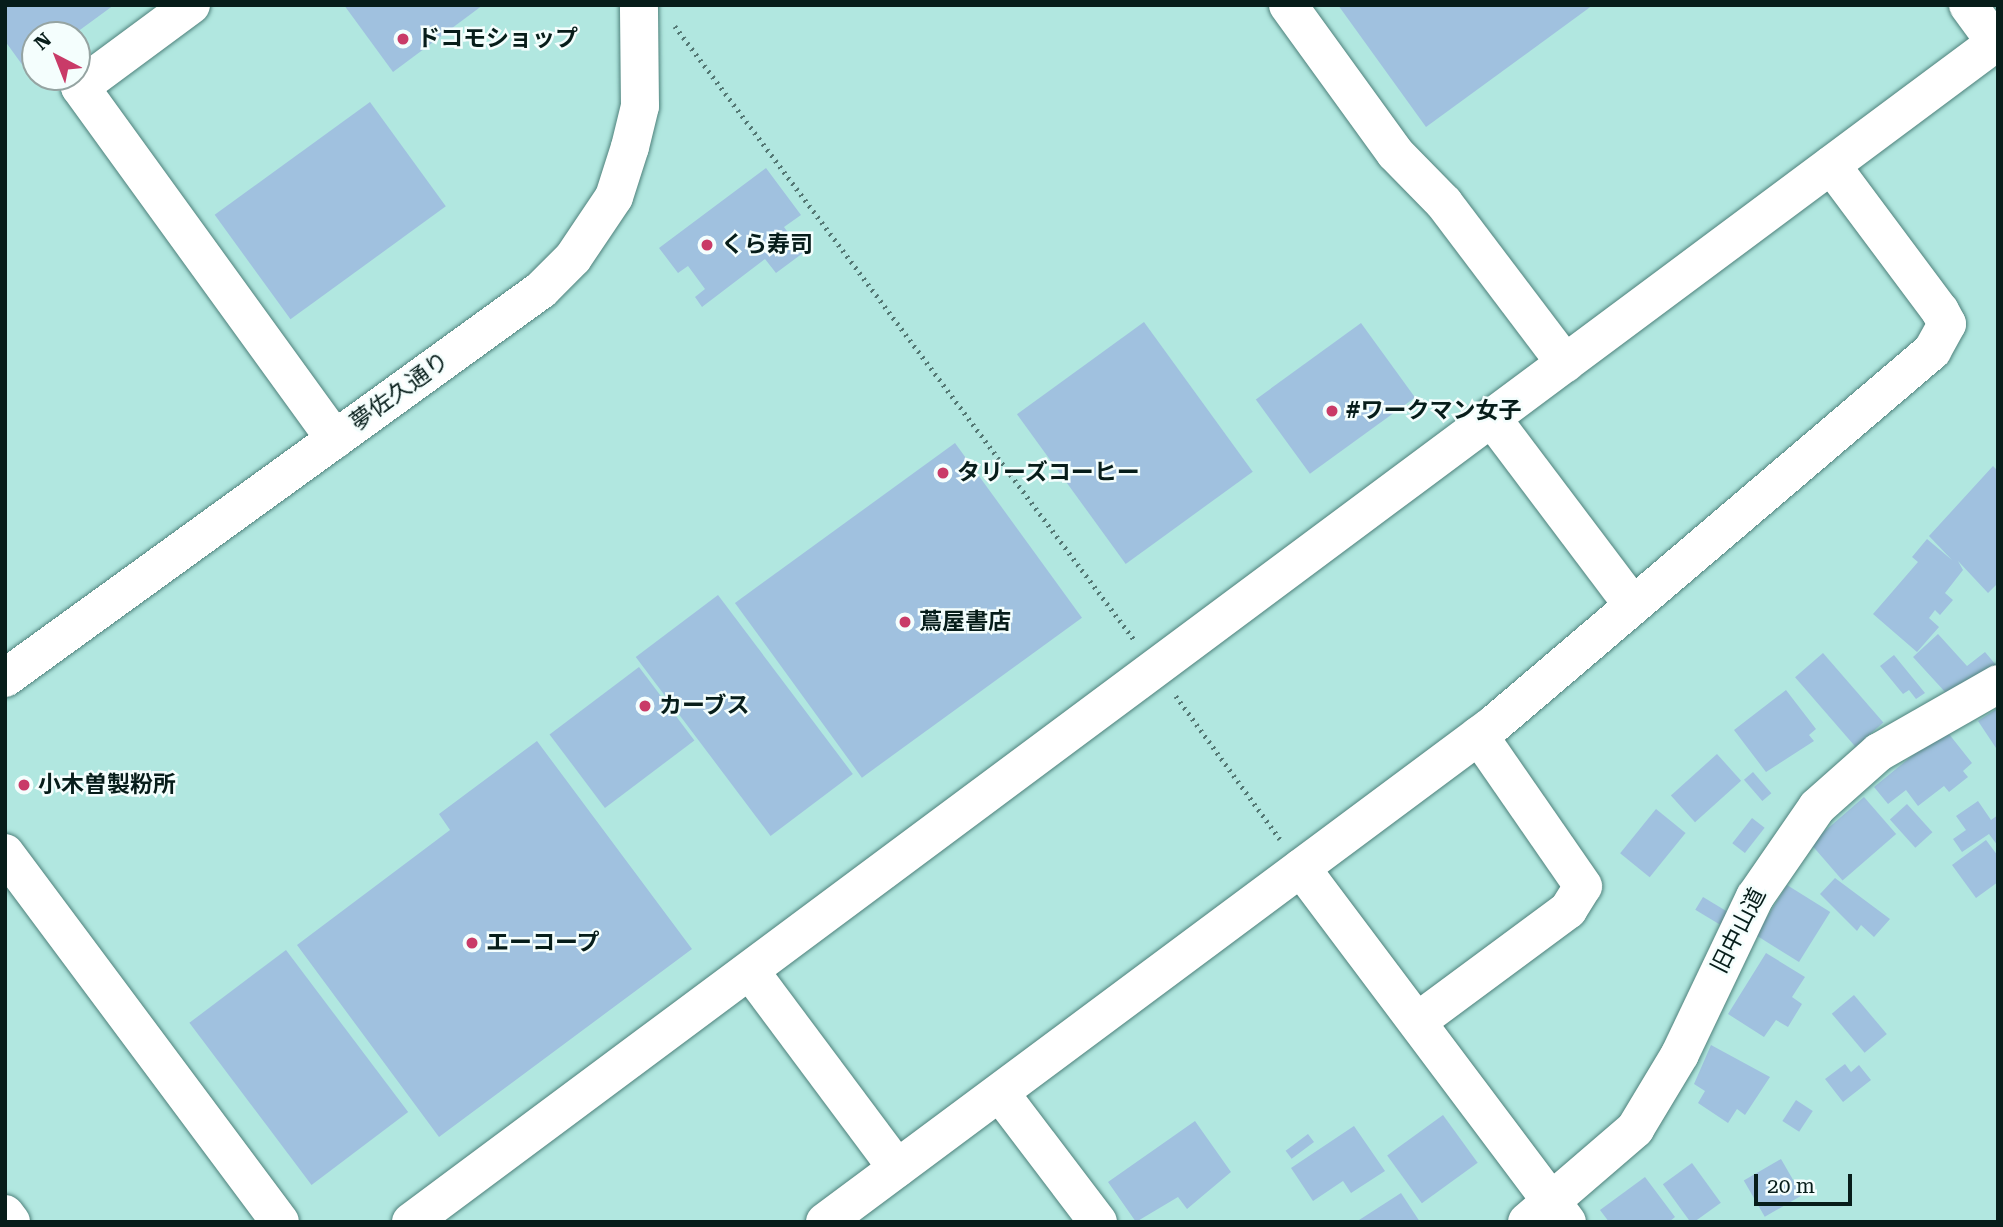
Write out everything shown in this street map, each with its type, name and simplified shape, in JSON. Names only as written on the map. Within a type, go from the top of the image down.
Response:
[{"type":"street","points":[[191,5],[80,87],[335,439]]},
{"type":"street","points":[[1288,5],[1395,153],[1444,204],[1564,363]]},
{"type":"street","points":[[411,1222],[1997,43],[1968,5]]},
{"type":"street","name":"夢佐久通り","points":[[5,678],[541,290],[598,224],[614,197],[640,106],[655,14]]},
{"type":"street","points":[[825,1222],[1479,736],[1942,338],[1947,324],[1940,311],[1830,165]]},
{"type":"street","points":[[1491,417],[1632,604]]},
{"type":"street","name":"旧中山道","points":[[1548,1215],[1615,1151],[1654,1101],[1755,897],[1817,807],[1879,752],[1998,684]]},
{"type":"street","points":[[1418,1021],[1569,909],[1583,886],[1479,736]]},
{"type":"street","points":[[5,853],[280,1222]]},
{"type":"street","points":[[1301,868],[1418,1021],[1548,1215]]},
{"type":"street","points":[[750,971],[897,1168]]},
{"type":"street","points":[[1000,1093],[1098,1222]]},
{"type":"street","points":[[5,1214],[11,1222]]},
{"type":"path","points":[[655,14],[1156,670],[1301,868]]},
{"type":"building","points":[[5,5],[114,5],[91,22],[21,21],[21,63],[5,41]]},
{"type":"building","name":"ドコモショップ","points":[[344,5],[483,5],[393,72]]},
{"type":"building","points":[[1338,5],[1593,5],[1426,127]]},
{"type":"building","points":[[370,102],[446,206],[290,319],[215,215]]},
{"type":"building","points":[[766,168],[801,215],[784,227],[803,253],[776,273],[765,259],[702,307],[695,297],[705,289],[688,266],[678,273],[659,248]]},
{"type":"building","points":[[1144,322],[1253,472],[1126,564],[1017,414]]},
{"type":"building","points":[[1361,323],[1415,397],[1310,474],[1256,399]]},
{"type":"building","points":[[955,443],[1082,618],[862,778],[735,603]]},
{"type":"building","points":[[1993,466],[1998,471],[1998,583],[1988,593],[1958,561],[1963,570],[1945,593],[1953,600],[1940,615],[1935,610],[1929,618],[1939,627],[1917,652],[1873,614],[1918,562],[1912,557],[1927,539],[1952,560],[1929,536]]},
{"type":"building","points":[[718,595],[853,774],[771,836],[636,657]]},
{"type":"building","points":[[1938,634],[1967,666],[1985,652],[1996,665],[1946,693],[1913,657]]},
{"type":"building","points":[[1823,653],[1883,722],[1855,747],[1795,677]]},
{"type":"building","points":[[1894,655],[1925,693],[1916,699],[1909,690],[1903,694],[1880,666]]},
{"type":"building","points":[[639,667],[694,740],[605,808],[550,734]]},
{"type":"building","points":[[1786,690],[1816,729],[1809,735],[1814,741],[1766,772],[1734,730]]},
{"type":"building","points":[[1998,708],[1998,751],[1978,721]]},
{"type":"building","points":[[1945,729],[1972,763],[1963,771],[1968,777],[1949,792],[1944,786],[1918,806],[1906,790],[1888,804],[1874,787]]},
{"type":"building","points":[[537,741],[692,949],[439,1137],[297,945],[450,830],[439,814]]},
{"type":"building","points":[[1717,754],[1741,781],[1695,822],[1671,795]]},
{"type":"building","points":[[1753,772],[1771,793],[1762,801],[1744,780]]},
{"type":"building","points":[[1864,797],[1896,834],[1843,881],[1810,844]]},
{"type":"building","points":[[1978,801],[1991,820],[1998,815],[1998,846],[1989,834],[1962,852],[1953,839],[1966,830],[1956,816]]},
{"type":"building","points":[[1907,804],[1932,832],[1915,848],[1890,819]]},
{"type":"building","points":[[1656,809],[1686,833],[1650,877],[1620,853]]},
{"type":"building","points":[[1752,818],[1765,828],[1745,853],[1732,843]]},
{"type":"building","points":[[1986,840],[1998,856],[1998,882],[1976,898],[1952,865]]},
{"type":"building","points":[[1835,878],[1890,919],[1874,937],[1861,925],[1857,931],[1820,894]]},
{"type":"building","points":[[1787,885],[1830,912],[1799,962],[1756,935]]},
{"type":"building","points":[[1703,897],[1730,913],[1722,926],[1695,910]]},
{"type":"building","points":[[286,950],[408,1112],[312,1185],[189,1023]]},
{"type":"building","points":[[1766,953],[1805,977],[1792,997],[1802,1004],[1788,1027],[1776,1020],[1764,1037],[1728,1014]]},
{"type":"building","points":[[1854,995],[1887,1034],[1865,1053],[1832,1014]]},
{"type":"building","points":[[1711,1045],[1770,1077],[1745,1115],[1737,1109],[1728,1123],[1698,1103],[1705,1091],[1694,1084]]},
{"type":"building","points":[[1845,1064],[1851,1072],[1859,1065],[1871,1080],[1843,1102],[1825,1079]]},
{"type":"building","points":[[1796,1100],[1813,1111],[1799,1132],[1782,1121]]},
{"type":"building","points":[[1443,1115],[1478,1163],[1422,1203],[1387,1156]]},
{"type":"building","points":[[1195,1121],[1231,1172],[1187,1209],[1178,1197],[1136,1222],[1108,1182]]},
{"type":"building","points":[[1354,1126],[1385,1171],[1351,1193],[1343,1181],[1313,1201],[1291,1168]]},
{"type":"building","points":[[1308,1134],[1314,1142],[1292,1159],[1286,1151]]},
{"type":"building","points":[[1781,1159],[1802,1195],[1765,1217],[1744,1180]]},
{"type":"building","points":[[1692,1163],[1721,1203],[1690,1222],[1663,1184]]},
{"type":"building","points":[[1645,1177],[1675,1217],[1669,1222],[1609,1222],[1600,1210]]},
{"type":"building","points":[[1401,1193],[1420,1222],[1356,1222]]},
{"type":"place","name":"ドコモショップ","points":[[403,39]]},
{"type":"place","name":"くら寿司","points":[[707,245]]},
{"type":"place","name":"#ワークマン女子","points":[[1332,411]]},
{"type":"place","name":"タリーズコーヒー","points":[[943,473]]},
{"type":"place","name":"蔦屋書店","points":[[905,622]]},
{"type":"place","name":"カーブス","points":[[645,706]]},
{"type":"place","name":"小木曽製粉所","points":[[24,785]]},
{"type":"place","name":"エーコープ","points":[[472,943]]}]
